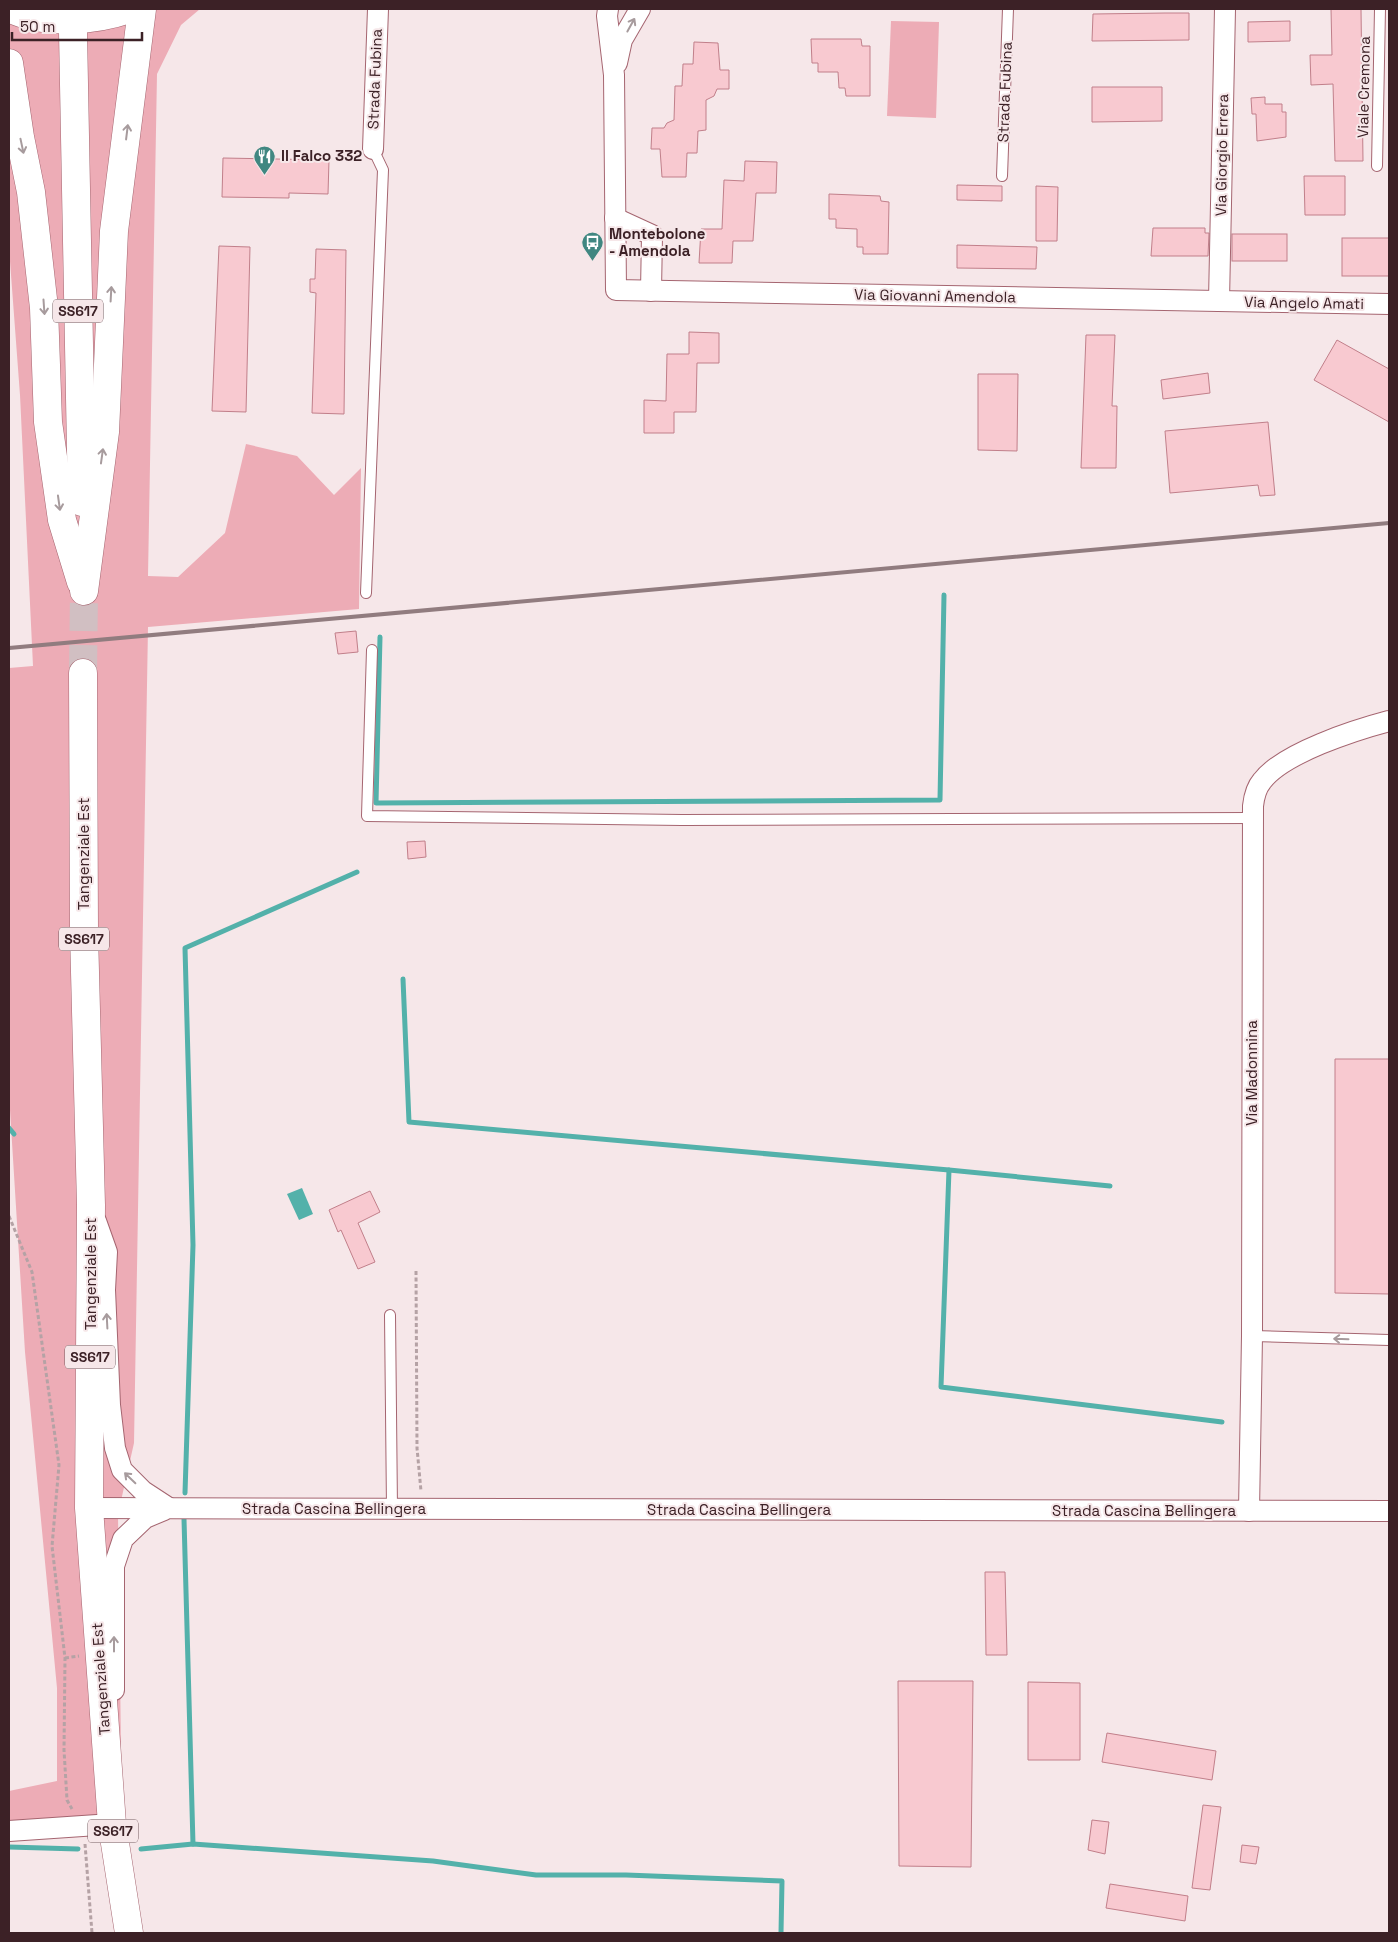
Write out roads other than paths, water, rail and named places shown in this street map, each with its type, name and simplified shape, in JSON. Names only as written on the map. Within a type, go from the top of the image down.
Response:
[{"type":"main road","points":[[11,9],[34,16],[58,18],[90,17],[128,9]]},
{"type":"main road","points":[[84,591],[105,432],[114,231],[142,9]]},
{"type":"main road","name":"SS617","points":[[73,32],[84,591]]},
{"type":"main road","points":[[9,63],[34,212],[44,308],[48,422],[62,520],[84,591]]},
{"type":"main road","name":"Tangenziale Est","points":[[83,674],[84,934],[91,1205],[89,1508],[112,1824],[129,1933]]},
{"type":"street","name":"Strada Fubina","points":[[373,149],[378,9]]},
{"type":"street","name":"Via Giovanni Amendola","points":[[608,9],[607,16],[614,74],[616,290],[1219,301]]},
{"type":"street","name":"Via Giovanni Amendola","points":[[614,74],[622,40],[640,9]]},
{"type":"street","name":"Via Giorgio Errera","points":[[1219,301],[1225,9]]},
{"type":"street","points":[[616,218],[652,235],[651,291]]},
{"type":"street","name":"Via Angelo Amati","points":[[1219,301],[1389,304]]},
{"type":"street","name":"Via Madonnina","points":[[1249,1511],[1252,1336],[1252,818],[1256,792],[1261,781],[1290,757],[1389,721]]},
{"type":"street","points":[[91,1205],[106,1252],[105,1290],[110,1405],[115,1448],[122,1470],[144,1491],[168,1508]]},
{"type":"street","name":"Strada Cascina Bellingera","points":[[89,1508],[1389,1511]]},
{"type":"street","points":[[105,1727],[114,1693],[114,1566],[123,1539],[145,1518],[168,1508]]},
{"type":"street","points":[[9,1832],[112,1824]]},
{"type":"lane","name":"Strada Fubina","points":[[1002,176],[1008,9]]},
{"type":"lane","name":"Viale Cremona","points":[[1377,166],[1380,9]]},
{"type":"lane","points":[[366,592],[383,170],[373,149]]},
{"type":"lane","points":[[372,650],[367,816],[682,820],[1252,818]]},
{"type":"lane","points":[[390,1315],[392,1508]]},
{"type":"lane","points":[[1252,1336],[1389,1340]]},
{"type":"water","points":[[302,1188],[313,1214],[299,1220],[287,1194]]},
{"type":"waterway","points":[[380,637],[376,803],[940,800],[944,595]]},
{"type":"waterway","points":[[185,1493],[193,1245],[185,948],[357,872]]},
{"type":"waterway","points":[[403,979],[409,1122],[1110,1186]]},
{"type":"waterway","points":[[9,1128],[14,1134]]},
{"type":"waterway","points":[[949,1170],[941,1387],[1222,1422]]},
{"type":"waterway","points":[[184,1519],[193,1844]]},
{"type":"waterway","points":[[141,1849],[193,1844],[433,1861],[536,1875],[626,1875],[782,1881],[781,1933]]},
{"type":"waterway","points":[[9,1847],[78,1849]]},
{"type":"tunnel","points":[[83,673],[84,591]]},
{"type":"railway","points":[[9,648],[1389,523]]},
{"type":"place","name":"Il Falco 332","points":[[265,175]]},
{"type":"place","name":"Montebolone - Amendola","points":[[593,262]]}]
